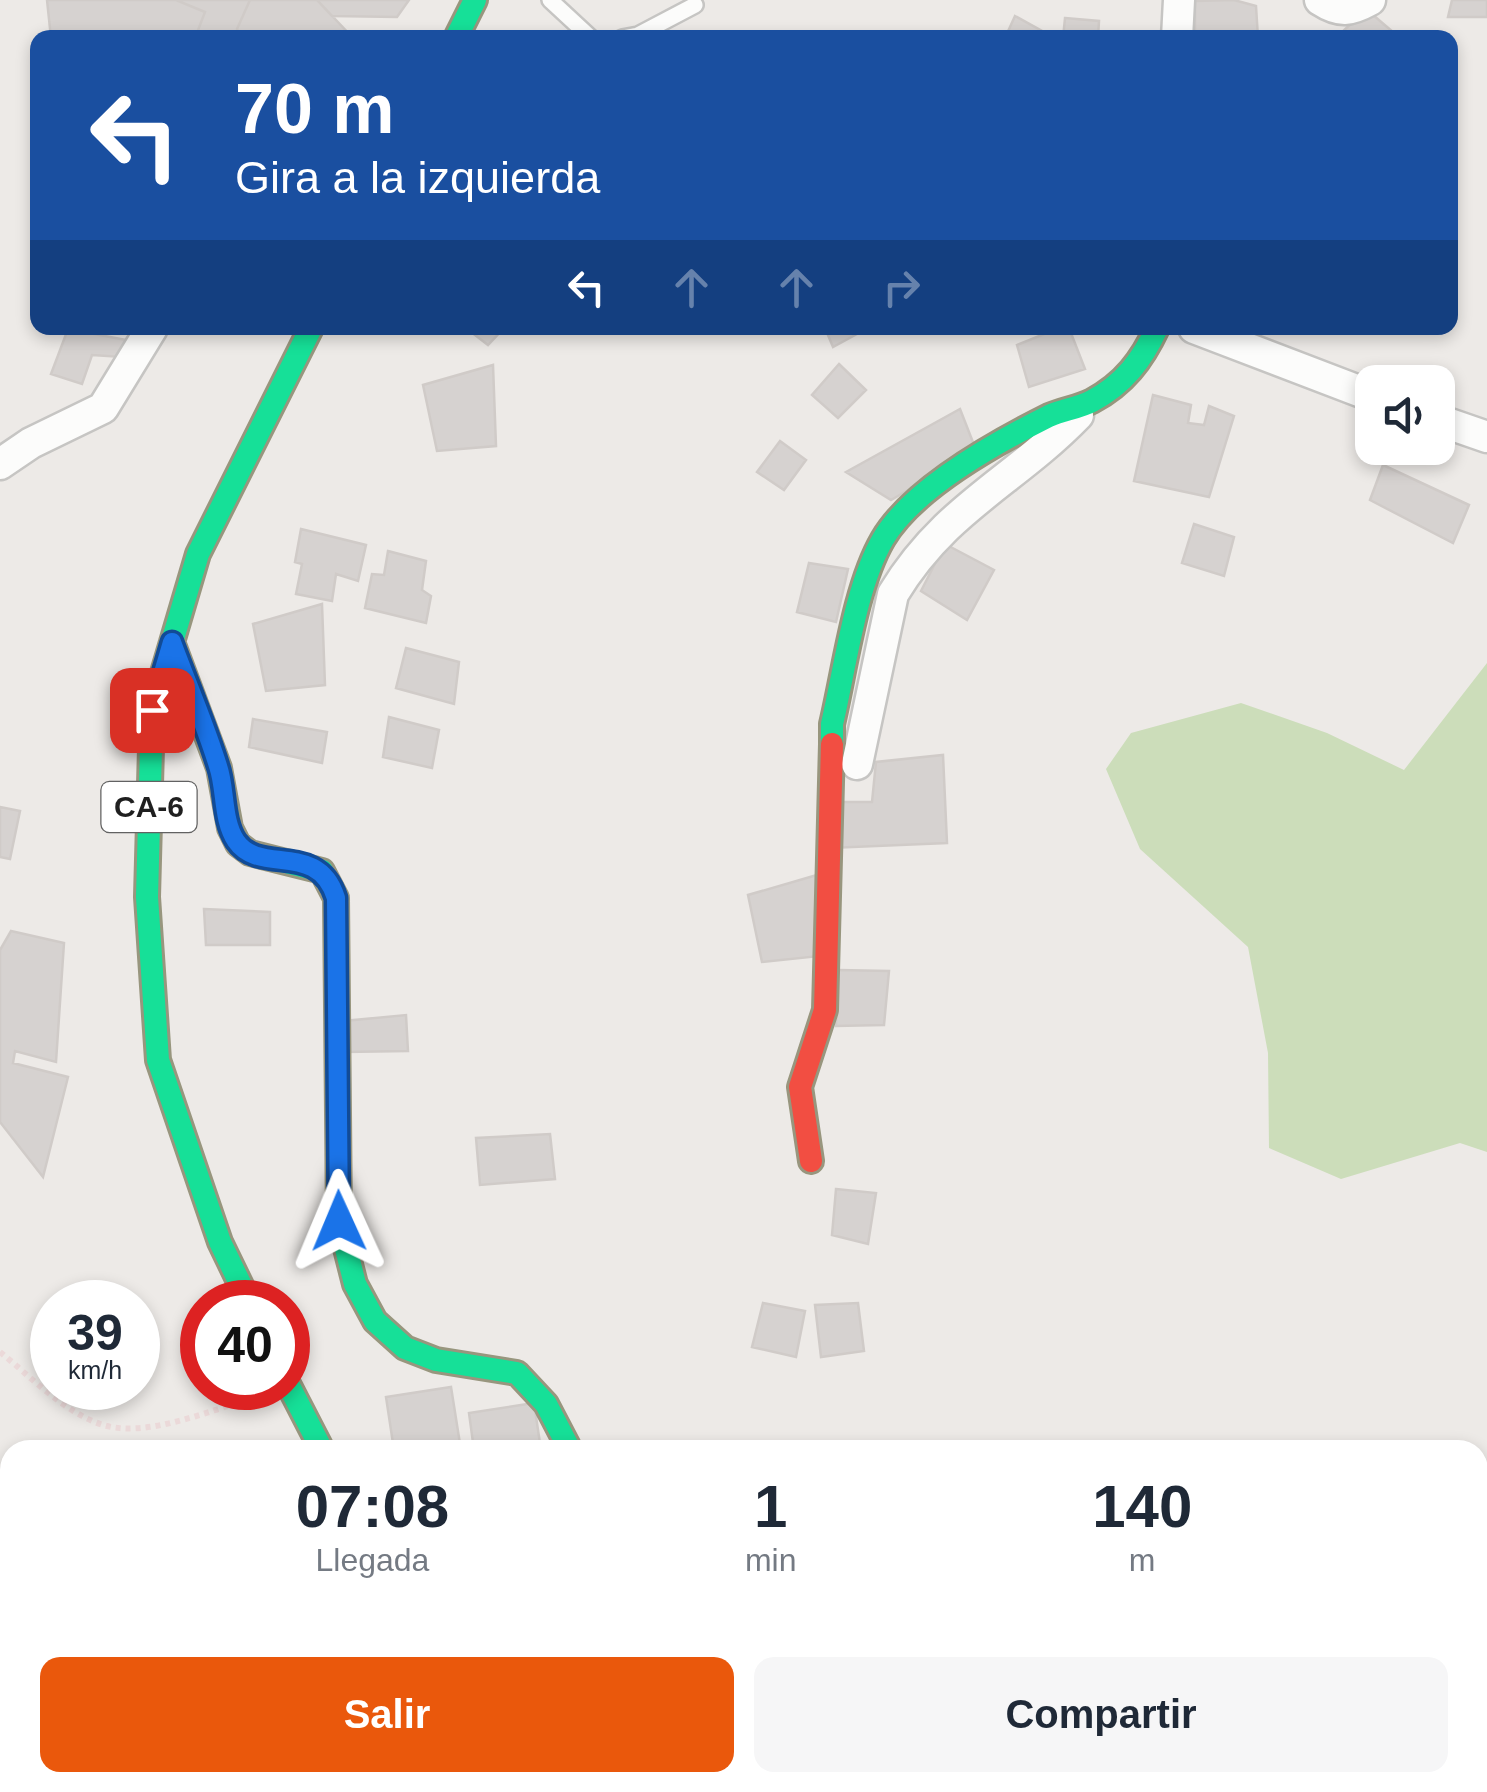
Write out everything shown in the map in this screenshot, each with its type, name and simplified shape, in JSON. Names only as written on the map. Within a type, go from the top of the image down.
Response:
[{"type":"main road","points":[[460,30],[475,0]]},
{"type":"main road","name":"CA-6","points":[[238,1280],[220,1242],[158,1060],[147,897],[152,710],[198,554],[308,335]]},
{"type":"main road","points":[[811,1161],[800,1088],[825,1010],[832,724],[868,576],[882,540],[927,490],[1051,414],[1091,402],[1126,378],[1142,358],[1153,335]]},
{"type":"main road","points":[[172,642],[219,768],[230,828],[238,844],[250,853],[281,857],[322,871],[336,898],[339,1221],[344,1255],[360,1295],[374,1322],[392,1343],[425,1357],[517,1374],[530,1382],[564,1440]]},
{"type":"main road","points":[[301,1410],[317,1440]]},
{"type":"street","points":[[1177,30],[1178,0]]},
{"type":"street","points":[[1320,0],[1337,10],[1352,10],[1370,0]]},
{"type":"street","points":[[0,464],[30,443],[103,408],[148,335]]},
{"type":"street","points":[[1212,335],[1355,390]]},
{"type":"street","points":[[857,764],[893,594],[908,570],[951,519],[1091,402]]},
{"type":"street","points":[[1455,426],[1487,437]]},
{"type":"lane","points":[[550,0],[582,30]]},
{"type":"lane","points":[[648,30],[695,5]]},
{"type":"path","points":[[0,1352],[80,1415],[107,1426],[152,1426],[207,1410]]},
{"type":"green space","points":[[1487,663],[1487,1152],[1460,1143],[1341,1179],[1269,1148],[1268,1053],[1248,947],[1140,849],[1106,769],[1131,733],[1241,703],[1327,733],[1404,770]]},
{"type":"building","points":[[47,0],[317,0],[345,30],[50,30]]},
{"type":"building","points":[[176,0],[250,0],[237,30],[198,30],[205,12]]},
{"type":"building","points":[[317,0],[409,0],[397,17],[332,16]]},
{"type":"building","points":[[1234,0],[1256,6],[1258,30],[1195,30],[1195,1]]},
{"type":"building","points":[[1452,0],[1487,0],[1487,17],[1448,17]]},
{"type":"building","points":[[1366,9],[1391,30],[1344,30]]},
{"type":"building","points":[[1015,16],[1040,30],[1009,30]]},
{"type":"building","points":[[1065,18],[1099,21],[1098,30],[1064,30]]},
{"type":"building","points":[[66,335],[126,340],[122,357],[92,355],[82,384],[51,374]]},
{"type":"building","points":[[475,335],[497,335],[488,345]]},
{"type":"building","points":[[828,335],[855,335],[833,347]]},
{"type":"building","points":[[1042,335],[1072,335],[1085,369],[1029,387],[1017,345]]},
{"type":"building","points":[[839,364],[866,390],[838,418],[812,395]]},
{"type":"building","points":[[493,365],[496,446],[437,451],[423,385]]},
{"type":"building","points":[[1153,395],[1191,405],[1188,423],[1204,425],[1209,406],[1234,416],[1209,497],[1134,481]]},
{"type":"building","points":[[960,409],[976,450],[891,500],[846,472]]},
{"type":"building","points":[[780,441],[806,460],[784,490],[757,472]]},
{"type":"building","points":[[1383,465],[1469,505],[1453,543],[1370,500]]},
{"type":"building","points":[[1194,524],[1234,537],[1224,576],[1182,563]]},
{"type":"building","points":[[301,529],[366,545],[358,581],[336,574],[332,601],[296,594],[302,564],[295,562]]},
{"type":"building","points":[[945,544],[994,570],[967,620],[921,591]]},
{"type":"building","points":[[388,551],[426,561],[422,590],[431,596],[426,623],[365,608],[372,574],[384,575]]},
{"type":"building","points":[[809,563],[848,569],[836,622],[797,612]]},
{"type":"building","points":[[322,604],[325,685],[266,691],[253,624]]},
{"type":"building","points":[[406,648],[459,662],[454,704],[396,688]]},
{"type":"building","points":[[389,717],[439,730],[432,768],[383,757]]},
{"type":"building","points":[[253,719],[327,732],[322,763],[249,747]]},
{"type":"building","points":[[943,755],[947,843],[830,848],[832,802],[872,802],[876,762]]},
{"type":"building","points":[[0,807],[20,811],[10,859],[0,857]]},
{"type":"building","points":[[817,875],[820,956],[762,962],[748,895]]},
{"type":"building","points":[[204,909],[270,912],[270,945],[206,945]]},
{"type":"building","points":[[11,931],[64,943],[56,1062],[15,1051],[13,1063],[68,1077],[43,1177],[0,1122],[0,950]]},
{"type":"building","points":[[838,970],[889,971],[884,1025],[836,1026]]},
{"type":"building","points":[[406,1015],[408,1051],[345,1052],[344,1021]]},
{"type":"building","points":[[550,1134],[555,1179],[480,1185],[476,1138]]},
{"type":"building","points":[[836,1189],[876,1193],[868,1244],[832,1235]]},
{"type":"building","points":[[763,1303],[805,1311],[796,1357],[752,1347]]},
{"type":"building","points":[[858,1303],[864,1351],[821,1357],[815,1305]]},
{"type":"building","points":[[451,1387],[459,1440],[392,1440],[386,1397]]},
{"type":"building","points":[[534,1403],[540,1440],[473,1440],[469,1413]]},
{"type":"traffic: fast","points":[[460,30],[475,0]]},
{"type":"traffic: fast","points":[[238,1280],[220,1242],[158,1060],[147,897],[152,710],[198,554],[308,335]]},
{"type":"traffic: fast","points":[[832,744],[832,724],[858,604],[873,558],[897,520],[935,485],[982,453],[1049,416],[1092,401],[1114,387],[1138,361],[1153,335]]},
{"type":"traffic: fast","points":[[172,642],[219,768],[230,828],[238,844],[250,853],[322,871],[336,898],[339,1221],[355,1284],[375,1321],[405,1348],[436,1360],[517,1373],[546,1404],[565,1440]]},
{"type":"traffic: fast","points":[[301,1410],[317,1440]]},
{"type":"traffic: jam","points":[[811,1161],[800,1087],[825,1010],[832,744]]},
{"type":"route","points":[[152,710],[172,642],[219,768],[230,828],[238,844],[250,853],[308,865],[322,871],[331,883],[336,898],[339,1221]]}]
